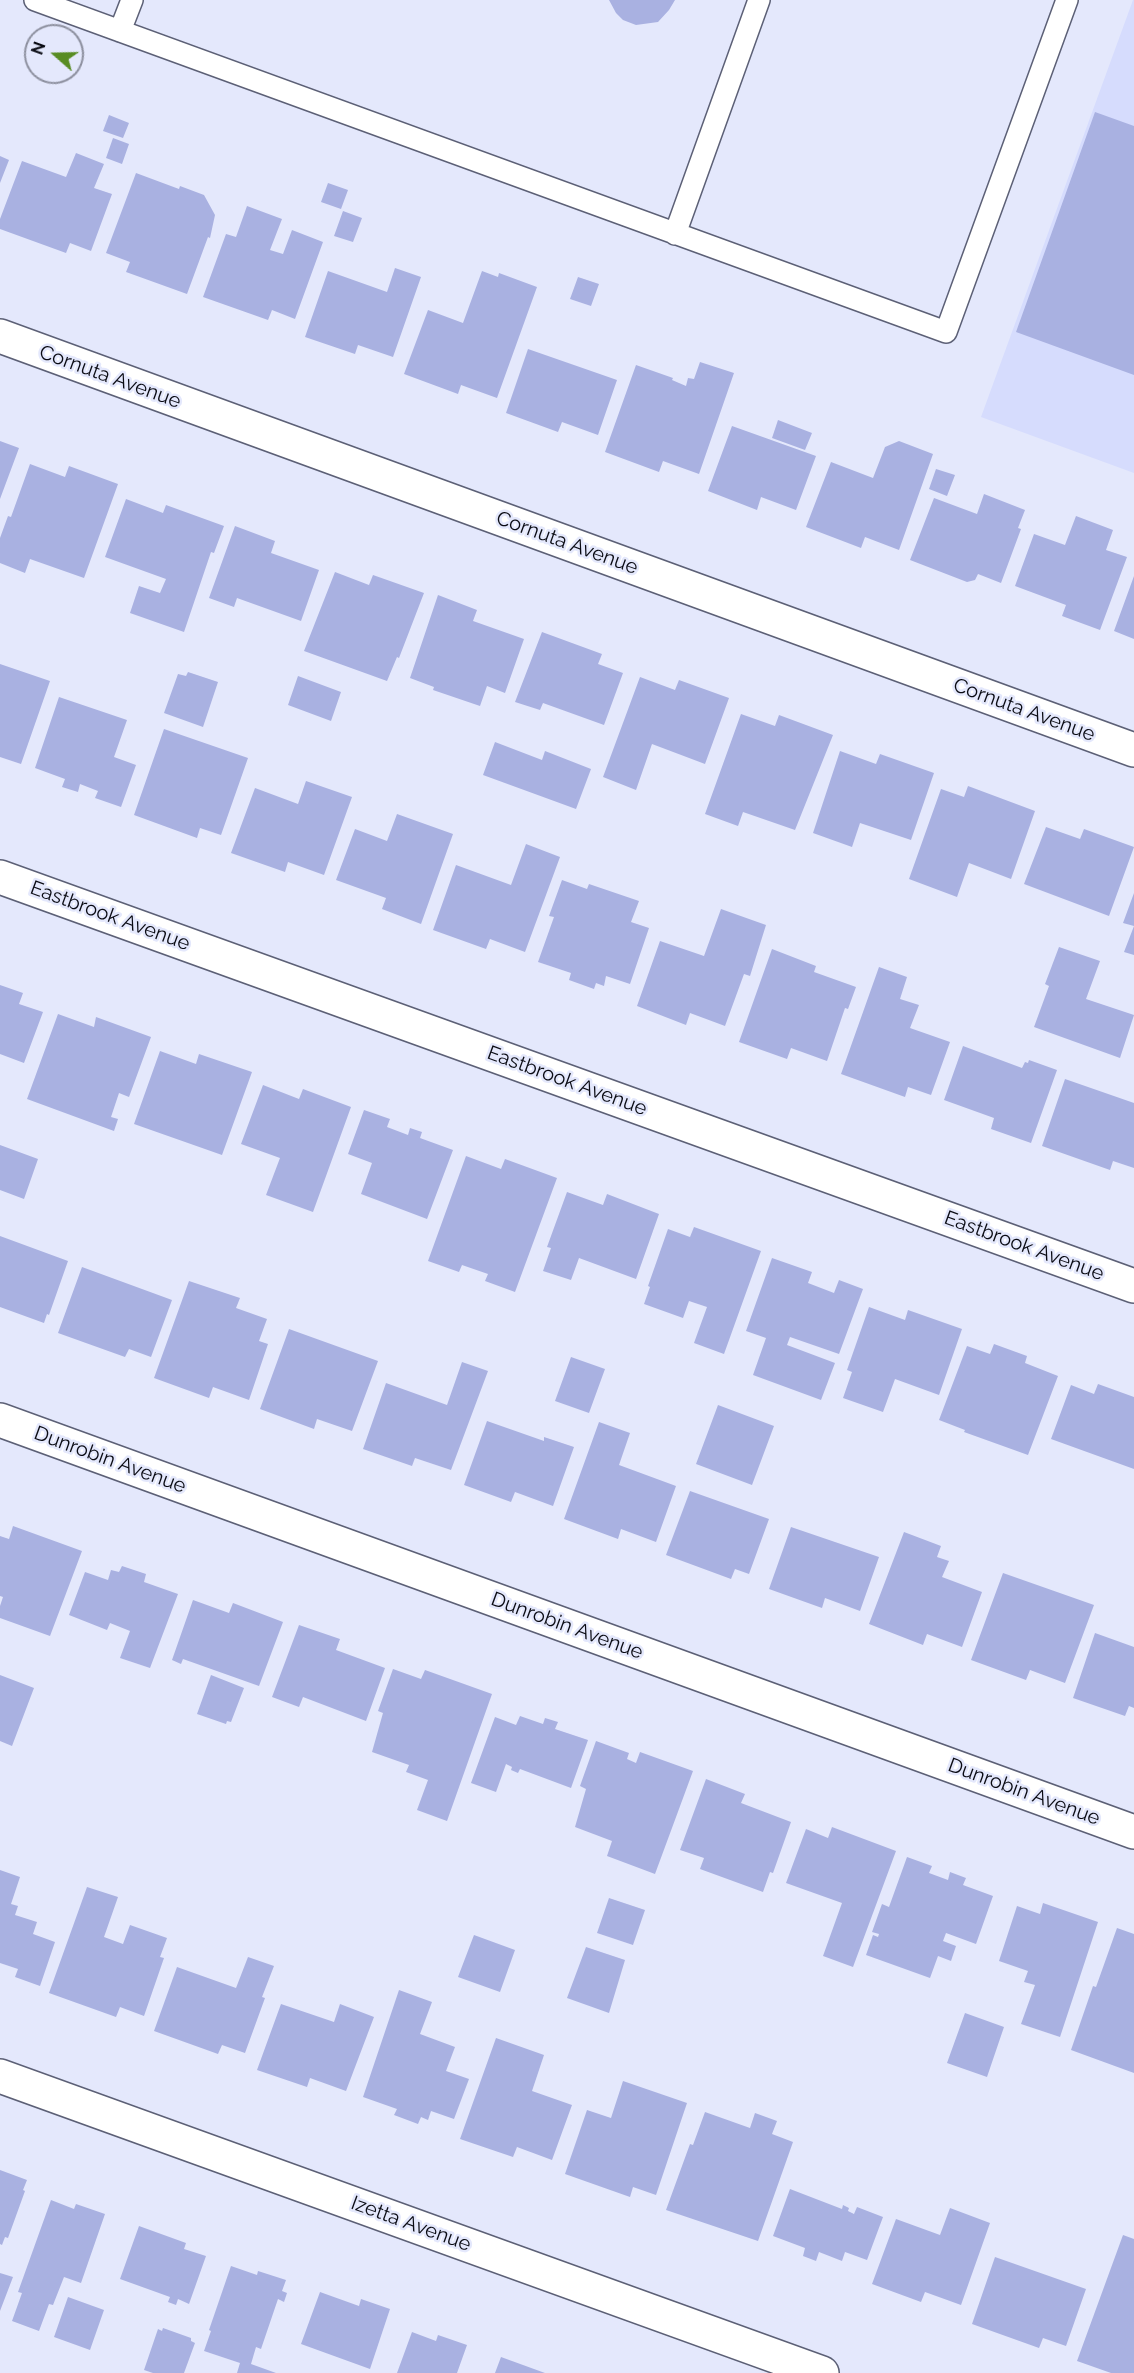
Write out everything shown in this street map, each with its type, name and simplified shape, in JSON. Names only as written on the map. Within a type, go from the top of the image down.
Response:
[{"type":"street","name":"Cornuta Avenue","points":[[0,336],[1134,750]]},
{"type":"street","name":"Eastbrook Avenue","points":[[0,877],[1134,1286]]},
{"type":"street","name":"Dunrobin Avenue","points":[[0,1420],[1134,1832]]},
{"type":"street","name":"Izetta Avenue","points":[[0,2076],[822,2373]]},
{"type":"lane","points":[[35,0],[946,332],[1067,0]]},
{"type":"lane","points":[[120,31],[132,0]]},
{"type":"lane","points":[[675,234],[759,0]]},
{"type":"shaded area","points":[[1134,0],[1134,473],[981,417]]},
{"type":"building","points":[[609,0],[675,0],[658,22],[636,25],[623,20]]},
{"type":"building","points":[[1095,112],[1134,126],[1134,375],[1016,332]]},
{"type":"building","points":[[109,115],[129,123],[123,138],[103,131]]},
{"type":"building","points":[[113,138],[129,144],[122,164],[106,158]]},
{"type":"building","points":[[76,153],[104,164],[94,188],[112,194],[91,251],[70,243],[66,253],[0,229],[0,219],[22,161],[66,177]]},
{"type":"building","points":[[0,156],[9,160],[0,183]]},
{"type":"building","points":[[136,173],[179,189],[180,186],[204,195],[215,215],[210,238],[208,237],[187,294],[126,272],[130,262],[106,253]]},
{"type":"building","points":[[328,183],[348,190],[341,209],[321,202]]},
{"type":"building","points":[[247,206],[282,219],[270,250],[283,254],[292,230],[323,242],[295,319],[272,310],[268,320],[203,297],[226,234],[236,237]]},
{"type":"building","points":[[343,211],[362,218],[353,242],[334,236]]},
{"type":"building","points":[[395,268],[421,277],[393,357],[358,345],[355,354],[305,337],[328,271],[387,292]]},
{"type":"building","points":[[482,271],[498,277],[499,273],[537,287],[497,398],[461,385],[458,394],[404,374],[428,310],[463,323]]},
{"type":"building","points":[[578,277],[599,284],[591,306],[570,299]]},
{"type":"building","points":[[528,349],[617,380],[598,435],[562,422],[558,432],[506,413]]},
{"type":"building","points":[[700,362],[734,373],[699,474],[663,461],[659,472],[605,452],[636,365],[673,378],[672,380],[686,386],[688,378],[694,379]]},
{"type":"building","points":[[778,420],[812,433],[805,450],[772,438]]},
{"type":"building","points":[[732,426],[816,456],[796,510],[761,497],[757,510],[708,491]]},
{"type":"building","points":[[0,441],[19,448],[0,499]]},
{"type":"building","points":[[899,441],[933,454],[899,550],[865,537],[861,548],[806,527],[831,462],[873,478],[885,447]]},
{"type":"building","points":[[30,464],[65,477],[69,466],[118,484],[84,578],[30,559],[25,573],[0,563],[0,538],[8,516],[11,517]]},
{"type":"building","points":[[936,469],[955,475],[947,496],[929,489]]},
{"type":"building","points":[[984,494],[1025,510],[1018,528],[1021,529],[1001,583],[978,574],[975,580],[967,582],[910,560],[934,498],[977,514]]},
{"type":"building","points":[[126,499],[163,513],[166,505],[224,526],[214,553],[211,552],[184,632],[130,613],[139,586],[160,593],[166,579],[105,557]]},
{"type":"building","points":[[1076,516],[1113,530],[1106,550],[1127,557],[1100,630],[1062,616],[1066,605],[1015,586],[1034,534],[1065,545]]},
{"type":"building","points":[[235,526],[275,541],[271,553],[319,570],[301,621],[237,598],[234,607],[209,598]]},
{"type":"building","points":[[335,572],[369,585],[373,575],[424,593],[399,658],[397,657],[387,681],[304,651]]},
{"type":"building","points":[[1134,576],[1134,639],[1114,631]]},
{"type":"building","points":[[438,595],[477,610],[473,621],[524,639],[505,693],[487,686],[480,706],[433,690],[434,687],[410,678]]},
{"type":"building","points":[[542,632],[602,654],[598,664],[623,673],[604,725],[543,703],[540,710],[515,702]]},
{"type":"building","points":[[0,664],[50,681],[21,764],[0,757]]},
{"type":"building","points":[[188,672],[218,682],[203,727],[164,713],[178,674],[186,676]]},
{"type":"building","points":[[298,676],[341,692],[331,721],[288,705]]},
{"type":"building","points":[[640,677],[675,690],[679,680],[729,698],[705,764],[652,744],[636,790],[603,777]]},
{"type":"building","points":[[59,697],[127,720],[114,757],[136,765],[121,807],[95,798],[98,791],[80,784],[78,792],[62,787],[65,779],[35,768]]},
{"type":"building","points":[[741,714],[775,726],[779,715],[833,735],[795,830],[743,812],[738,826],[705,814]]},
{"type":"building","points":[[164,729],[248,758],[221,835],[200,828],[197,838],[134,815]]},
{"type":"building","points":[[495,742],[542,760],[545,751],[591,769],[576,809],[483,775]]},
{"type":"building","points":[[840,751],[876,764],[880,754],[934,773],[911,840],[860,823],[852,847],[813,833]]},
{"type":"building","points":[[306,781],[352,797],[324,875],[288,862],[285,872],[231,853],[255,788],[298,804]]},
{"type":"building","points":[[968,786],[1035,811],[1011,879],[969,863],[957,897],[909,879],[941,789],[964,797]]},
{"type":"building","points":[[397,814],[453,834],[421,924],[382,909],[386,898],[336,880],[355,829],[387,841]]},
{"type":"building","points":[[1046,827],[1080,839],[1084,829],[1134,847],[1109,916],[1024,884]]},
{"type":"building","points":[[526,844],[560,857],[525,952],[490,939],[486,949],[433,930],[456,865],[511,885]]},
{"type":"building","points":[[562,880],[587,889],[589,884],[639,901],[631,922],[649,928],[630,984],[606,976],[604,986],[596,983],[594,989],[569,980],[571,973],[538,962],[554,917],[549,916]]},
{"type":"building","points":[[1134,893],[1134,926],[1123,923]]},
{"type":"building","points":[[721,909],[766,925],[750,976],[744,974],[725,1026],[690,1013],[686,1025],[637,1006],[660,941],[704,956]]},
{"type":"building","points":[[1134,926],[1134,955],[1124,952]]},
{"type":"building","points":[[1059,947],[1100,961],[1086,999],[1134,1015],[1120,1058],[1034,1027],[1049,986],[1045,984]]},
{"type":"building","points":[[772,949],[816,966],[814,972],[856,987],[848,1009],[845,1008],[827,1061],[791,1048],[787,1059],[739,1042]]},
{"type":"building","points":[[879,967],[907,977],[900,999],[919,1005],[910,1028],[950,1042],[931,1095],[908,1087],[905,1097],[841,1074]]},
{"type":"building","points":[[0,985],[23,993],[19,1004],[43,1012],[24,1063],[0,1054]]},
{"type":"building","points":[[58,1014],[94,1027],[96,1017],[151,1037],[129,1097],[119,1093],[111,1117],[118,1119],[114,1131],[27,1099]]},
{"type":"building","points":[[963,1046],[1022,1068],[1029,1060],[1057,1070],[1031,1143],[991,1129],[994,1118],[944,1100]]},
{"type":"building","points":[[160,1051],[196,1064],[199,1054],[252,1072],[222,1155],[134,1124]]},
{"type":"building","points":[[1065,1079],[1134,1103],[1134,1168],[1113,1161],[1110,1170],[1042,1146]]},
{"type":"building","points":[[263,1085],[299,1099],[303,1089],[351,1107],[313,1212],[266,1195],[280,1158],[241,1144]]},
{"type":"building","points":[[364,1110],[390,1119],[387,1127],[408,1135],[410,1128],[422,1132],[420,1138],[453,1150],[427,1219],[361,1194],[372,1163],[348,1154]]},
{"type":"building","points":[[0,1145],[38,1159],[24,1199],[0,1190]]},
{"type":"building","points":[[466,1156],[501,1169],[505,1159],[557,1178],[515,1292],[485,1281],[488,1274],[462,1265],[459,1272],[428,1261]]},
{"type":"building","points":[[567,1192],[603,1205],[607,1194],[659,1214],[636,1279],[579,1258],[571,1280],[543,1271],[551,1248],[547,1247]]},
{"type":"building","points":[[694,1227],[761,1251],[724,1354],[694,1343],[707,1307],[689,1301],[683,1318],[644,1304],[668,1229],[690,1237]]},
{"type":"building","points":[[0,1236],[68,1261],[44,1323],[0,1307]]},
{"type":"building","points":[[772,1258],[812,1272],[808,1283],[834,1293],[839,1280],[863,1289],[839,1354],[790,1337],[787,1345],[835,1363],[821,1400],[753,1375],[766,1338],[746,1331]]},
{"type":"building","points":[[82,1267],[172,1300],[151,1357],[129,1349],[125,1357],[58,1333]]},
{"type":"building","points":[[189,1281],[240,1298],[236,1308],[267,1319],[259,1341],[268,1344],[249,1400],[213,1387],[209,1398],[154,1378]]},
{"type":"building","points":[[869,1307],[905,1320],[908,1310],[962,1329],[939,1395],[895,1379],[883,1412],[843,1398],[852,1372],[847,1370]]},
{"type":"building","points":[[289,1329],[378,1361],[352,1431],[317,1419],[314,1429],[260,1409]]},
{"type":"building","points":[[994,1344],[1027,1356],[1025,1363],[1058,1376],[1028,1455],[964,1432],[965,1430],[939,1420],[967,1346],[990,1354]]},
{"type":"building","points":[[571,1357],[605,1369],[589,1413],[555,1401]]},
{"type":"building","points":[[462,1362],[488,1371],[451,1470],[415,1458],[412,1466],[363,1449],[386,1383],[447,1405]]},
{"type":"building","points":[[1098,1384],[1134,1397],[1134,1469],[1051,1439],[1071,1385],[1094,1394]]},
{"type":"building","points":[[718,1405],[774,1426],[752,1485],[696,1464]]},
{"type":"building","points":[[487,1421],[544,1441],[544,1437],[574,1447],[553,1506],[515,1492],[511,1502],[464,1485]]},
{"type":"building","points":[[599,1422],[630,1433],[619,1465],[676,1486],[656,1542],[621,1529],[618,1539],[564,1519]]},
{"type":"building","points":[[690,1491],[769,1519],[749,1574],[735,1569],[731,1579],[666,1555]]},
{"type":"building","points":[[13,1526],[82,1551],[50,1636],[0,1618],[3,1597],[0,1596],[0,1536],[9,1539]]},
{"type":"building","points":[[791,1527],[879,1557],[860,1611],[825,1598],[822,1608],[769,1589]]},
{"type":"building","points":[[904,1532],[941,1546],[937,1557],[949,1561],[942,1577],[982,1592],[962,1647],[927,1634],[923,1645],[869,1624]]},
{"type":"building","points":[[122,1566],[146,1574],[144,1582],[178,1594],[150,1668],[120,1658],[130,1631],[110,1623],[107,1630],[69,1615],[85,1572],[108,1580],[111,1570],[119,1572]]},
{"type":"building","points":[[1003,1573],[1094,1605],[1065,1683],[1030,1670],[1026,1680],[971,1660]]},
{"type":"building","points":[[193,1600],[229,1613],[233,1603],[283,1622],[259,1686],[183,1659],[181,1664],[172,1660]]},
{"type":"building","points":[[299,1625],[340,1639],[336,1650],[385,1668],[366,1721],[303,1697],[299,1707],[272,1697]]},
{"type":"building","points":[[1095,1633],[1134,1647],[1134,1708],[1129,1706],[1125,1716],[1073,1698]]},
{"type":"building","points":[[393,1669],[421,1679],[425,1670],[492,1694],[447,1821],[417,1810],[428,1780],[406,1772],[409,1765],[372,1752],[383,1713],[378,1711]]},
{"type":"building","points":[[0,1675],[34,1688],[12,1746],[0,1741]]},
{"type":"building","points":[[211,1675],[244,1688],[231,1722],[227,1721],[226,1724],[197,1714]]},
{"type":"building","points":[[520,1716],[543,1724],[545,1718],[558,1722],[555,1729],[588,1740],[571,1788],[520,1769],[518,1773],[506,1764],[496,1792],[471,1783],[495,1717],[516,1725]]},
{"type":"building","points":[[596,1741],[629,1753],[627,1759],[636,1763],[640,1752],[693,1771],[655,1874],[607,1856],[612,1841],[575,1827],[586,1789],[580,1786]]},
{"type":"building","points":[[706,1779],[745,1794],[741,1803],[791,1822],[773,1873],[770,1872],[763,1892],[700,1869],[704,1858],[680,1850]]},
{"type":"building","points":[[832,1827],[896,1851],[853,1967],[823,1956],[842,1903],[786,1883],[806,1829],[828,1838]]},
{"type":"building","points":[[907,1857],[932,1866],[929,1873],[948,1880],[950,1872],[966,1878],[963,1885],[993,1896],[976,1944],[946,1933],[943,1941],[956,1946],[951,1961],[938,1956],[930,1978],[866,1955],[873,1935],[878,1937],[879,1934],[872,1932],[882,1904],[889,1907]]},
{"type":"building","points":[[0,1870],[20,1877],[11,1904],[18,1906],[15,1915],[37,1922],[33,1934],[55,1942],[40,1986],[15,1977],[18,1969],[0,1963]]},
{"type":"building","points":[[87,1887],[118,1897],[104,1937],[123,1944],[130,1925],[167,1938],[160,1957],[164,1958],[144,2016],[120,2007],[116,2017],[49,1993]]},
{"type":"building","points":[[609,1898],[645,1910],[633,1945],[597,1933]]},
{"type":"building","points":[[1043,1903],[1098,1922],[1060,2037],[1021,2024],[1035,1985],[1024,1982],[1028,1971],[999,1961],[1017,1906],[1040,1914]]},
{"type":"building","points":[[1117,1928],[1134,1934],[1134,2073],[1071,2050],[1093,1986],[1096,1987]]},
{"type":"building","points":[[474,1935],[515,1950],[500,1992],[458,1977]]},
{"type":"building","points":[[586,1947],[625,1960],[609,2013],[567,1998]]},
{"type":"building","points":[[248,1957],[274,1966],[245,2053],[222,2045],[218,2054],[154,2031],[177,1967],[236,1988]]},
{"type":"building","points":[[399,1990],[432,2002],[420,2034],[455,2047],[446,2071],[469,2079],[454,2119],[431,2111],[428,2120],[421,2117],[418,2124],[394,2115],[397,2109],[363,2097]]},
{"type":"building","points":[[281,2004],[334,2022],[340,2004],[374,2017],[346,2091],[310,2078],[307,2087],[257,2070]]},
{"type":"building","points":[[965,2013],[1004,2027],[987,2077],[947,2063]]},
{"type":"building","points":[[496,2038],[544,2055],[532,2091],[572,2105],[552,2160],[517,2147],[513,2157],[460,2139]]},
{"type":"building","points":[[623,2081],[687,2103],[656,2195],[633,2187],[630,2197],[565,2174],[587,2110],[611,2118]]},
{"type":"building","points":[[705,2112],[750,2128],[755,2113],[777,2121],[772,2134],[793,2142],[758,2241],[666,2210],[690,2144],[693,2145]]},
{"type":"building","points":[[0,2170],[27,2180],[8,2238],[5,2237],[2,2245],[0,2244]]},
{"type":"building","points":[[790,2189],[842,2209],[843,2205],[854,2214],[857,2207],[883,2217],[867,2260],[845,2252],[842,2261],[819,2252],[816,2261],[803,2256],[805,2248],[773,2236]]},
{"type":"building","points":[[51,2200],[74,2209],[76,2204],[105,2214],[81,2283],[64,2277],[53,2305],[49,2304],[39,2331],[12,2321],[22,2293],[18,2292]]},
{"type":"building","points":[[950,2208],[990,2223],[961,2305],[925,2292],[921,2302],[872,2284],[896,2219],[940,2235]]},
{"type":"building","points":[[139,2226],[186,2243],[184,2249],[206,2256],[189,2304],[178,2299],[176,2305],[168,2302],[170,2297],[120,2279]]},
{"type":"building","points":[[1123,2235],[1134,2239],[1134,2373],[1111,2373],[1077,2361]]},
{"type":"building","points":[[995,2257],[1086,2289],[1066,2346],[1043,2338],[1039,2348],[972,2324]]},
{"type":"building","points":[[231,2266],[257,2275],[258,2271],[286,2280],[282,2291],[287,2293],[284,2302],[278,2299],[261,2349],[256,2347],[251,2364],[276,2373],[237,2373],[240,2363],[204,2351]]},
{"type":"building","points":[[0,2273],[13,2277],[0,2311]]},
{"type":"building","points":[[320,2292],[359,2306],[361,2299],[390,2309],[370,2369],[301,2344]]},
{"type":"building","points":[[68,2297],[104,2310],[90,2350],[54,2337]]},
{"type":"building","points":[[163,2328],[191,2338],[191,2341],[195,2343],[184,2373],[153,2373],[144,2370],[158,2329],[162,2331]]},
{"type":"building","points":[[412,2332],[436,2341],[438,2335],[467,2345],[457,2373],[397,2373]]},
{"type":"building","points":[[501,2357],[545,2373],[495,2373]]}]
